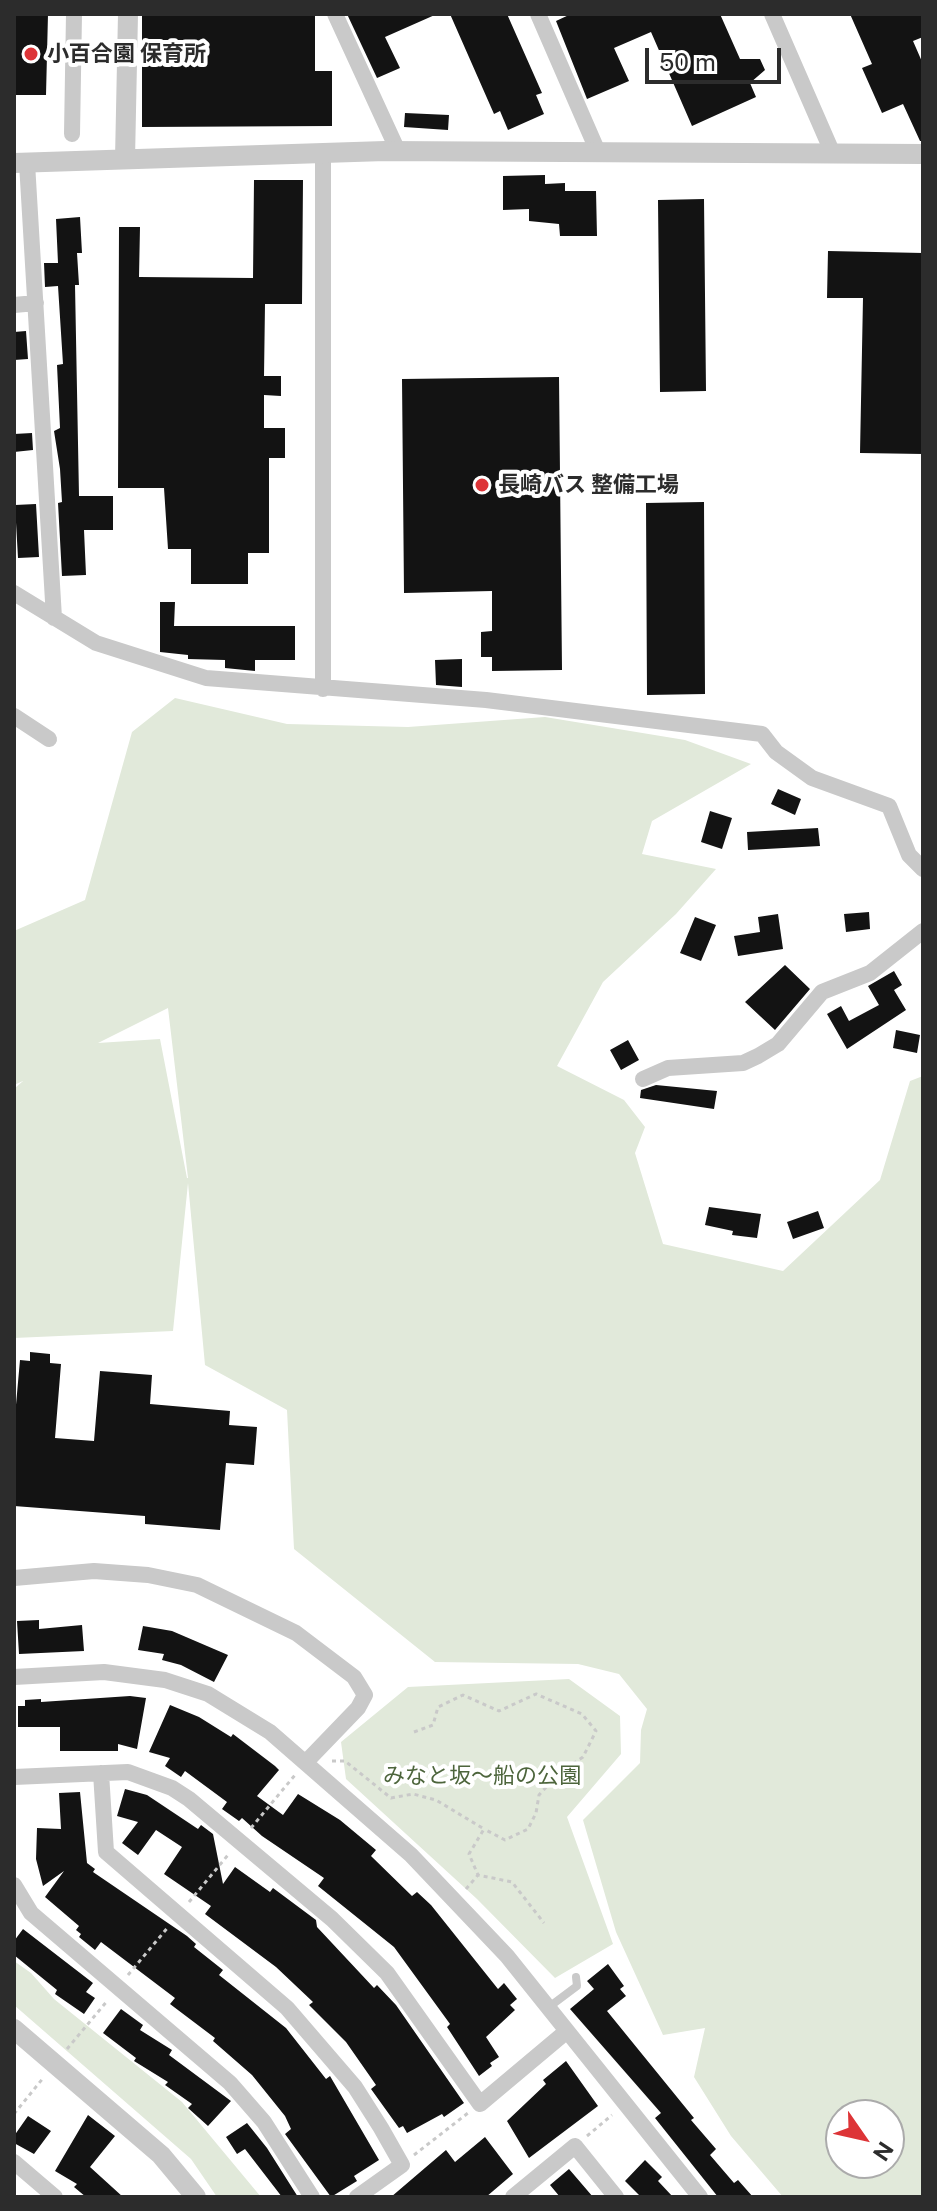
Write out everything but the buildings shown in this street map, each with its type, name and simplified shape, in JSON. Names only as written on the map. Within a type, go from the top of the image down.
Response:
[{"type":"street","points":[[72,134],[74,14]]},
{"type":"street","points":[[125,159],[128,14]]},
{"type":"street","points":[[335,14],[398,151]]},
{"type":"street","points":[[538,14],[598,152]]},
{"type":"street","points":[[772,14],[833,154]]},
{"type":"street","points":[[54,618],[36,303],[20,163],[398,151],[923,154]]},
{"type":"street","points":[[323,152],[323,689]]},
{"type":"street","points":[[14,305],[36,303]]},
{"type":"street","points":[[15,595],[109,649],[206,678],[486,700],[762,734],[776,752],[812,778],[889,806],[909,855],[923,869]]},
{"type":"street","points":[[14,716],[49,739]]},
{"type":"street","points":[[643,1079],[668,1068],[743,1063],[758,1056],[778,1044],[822,992],[870,973],[923,931]]},
{"type":"street","points":[[14,1578],[94,1571],[148,1575],[197,1585],[296,1633],[354,1677],[365,1695],[358,1708],[306,1762]]},
{"type":"street","points":[[14,1677],[104,1672],[165,1680],[208,1694],[270,1732],[411,1855],[507,1956],[700,2197]]},
{"type":"street","points":[[14,1777],[128,1772],[172,1788],[332,1919],[406,1996],[480,2104],[567,2031]]},
{"type":"street","points":[[101,1773],[106,1852],[307,2029],[355,2087],[402,2165],[357,2197]]},
{"type":"street","points":[[14,1885],[31,1913],[230,2083],[264,2122],[312,2197]]},
{"type":"street","points":[[14,2029],[161,2155],[196,2197]]},
{"type":"street","points":[[513,2197],[575,2146],[616,2197]]},
{"type":"street","points":[[14,2162],[55,2197]]},
{"type":"lane","points":[[548,2008],[577,1986],[576,1977]]},
{"type":"path","points":[[306,1762],[345,1761],[391,1798],[413,1794],[436,1800],[505,1840],[528,1829],[536,1813],[539,1795],[559,1773],[583,1757],[596,1731],[582,1714],[536,1694],[499,1711],[463,1695],[438,1707],[433,1725],[414,1732]]},
{"type":"path","points":[[484,1829],[469,1854],[478,1875],[512,1882],[544,1923]]},
{"type":"path","points":[[14,2114],[55,2064]]},
{"type":"path","points":[[575,2146],[626,2103]]},
{"type":"path","points":[[402,2165],[480,2104]]},
{"type":"green space","points":[[175,698],[287,724],[408,727],[545,717],[685,740],[751,764],[652,821],[642,854],[716,869],[676,914],[603,982],[557,1066],[624,1100],[645,1127],[635,1153],[663,1244],[783,1271],[880,1180],[910,1081],[923,1076],[923,2197],[783,2197],[731,2136],[694,2077],[705,2028],[663,2035],[616,1932],[583,1820],[640,1763],[641,1730],[647,1709],[619,1674],[578,1664],[435,1662],[294,1549],[287,1410],[205,1365],[188,1183],[173,1331],[14,1338],[14,1089],[23,1081],[14,1085],[14,931],[85,900],[132,732]],"holes":[[[168,1008],[188,1178],[160,1039],[98,1043]]]},
{"type":"green space","name":"みなと坂〜船の公園","points":[[569,1679],[620,1716],[621,1754],[567,1817],[613,1944],[555,1978],[477,1899],[346,1779],[341,1742],[408,1687]]},
{"type":"green space","points":[[14,1961],[31,1973],[54,1999],[182,2102],[261,2197],[217,2197],[191,2159],[14,2005]]},
{"type":"place","name":"小百合園 保育所","points":[[31,54]]},
{"type":"place","name":"長崎バス 整備工場","points":[[482,485]]}]
